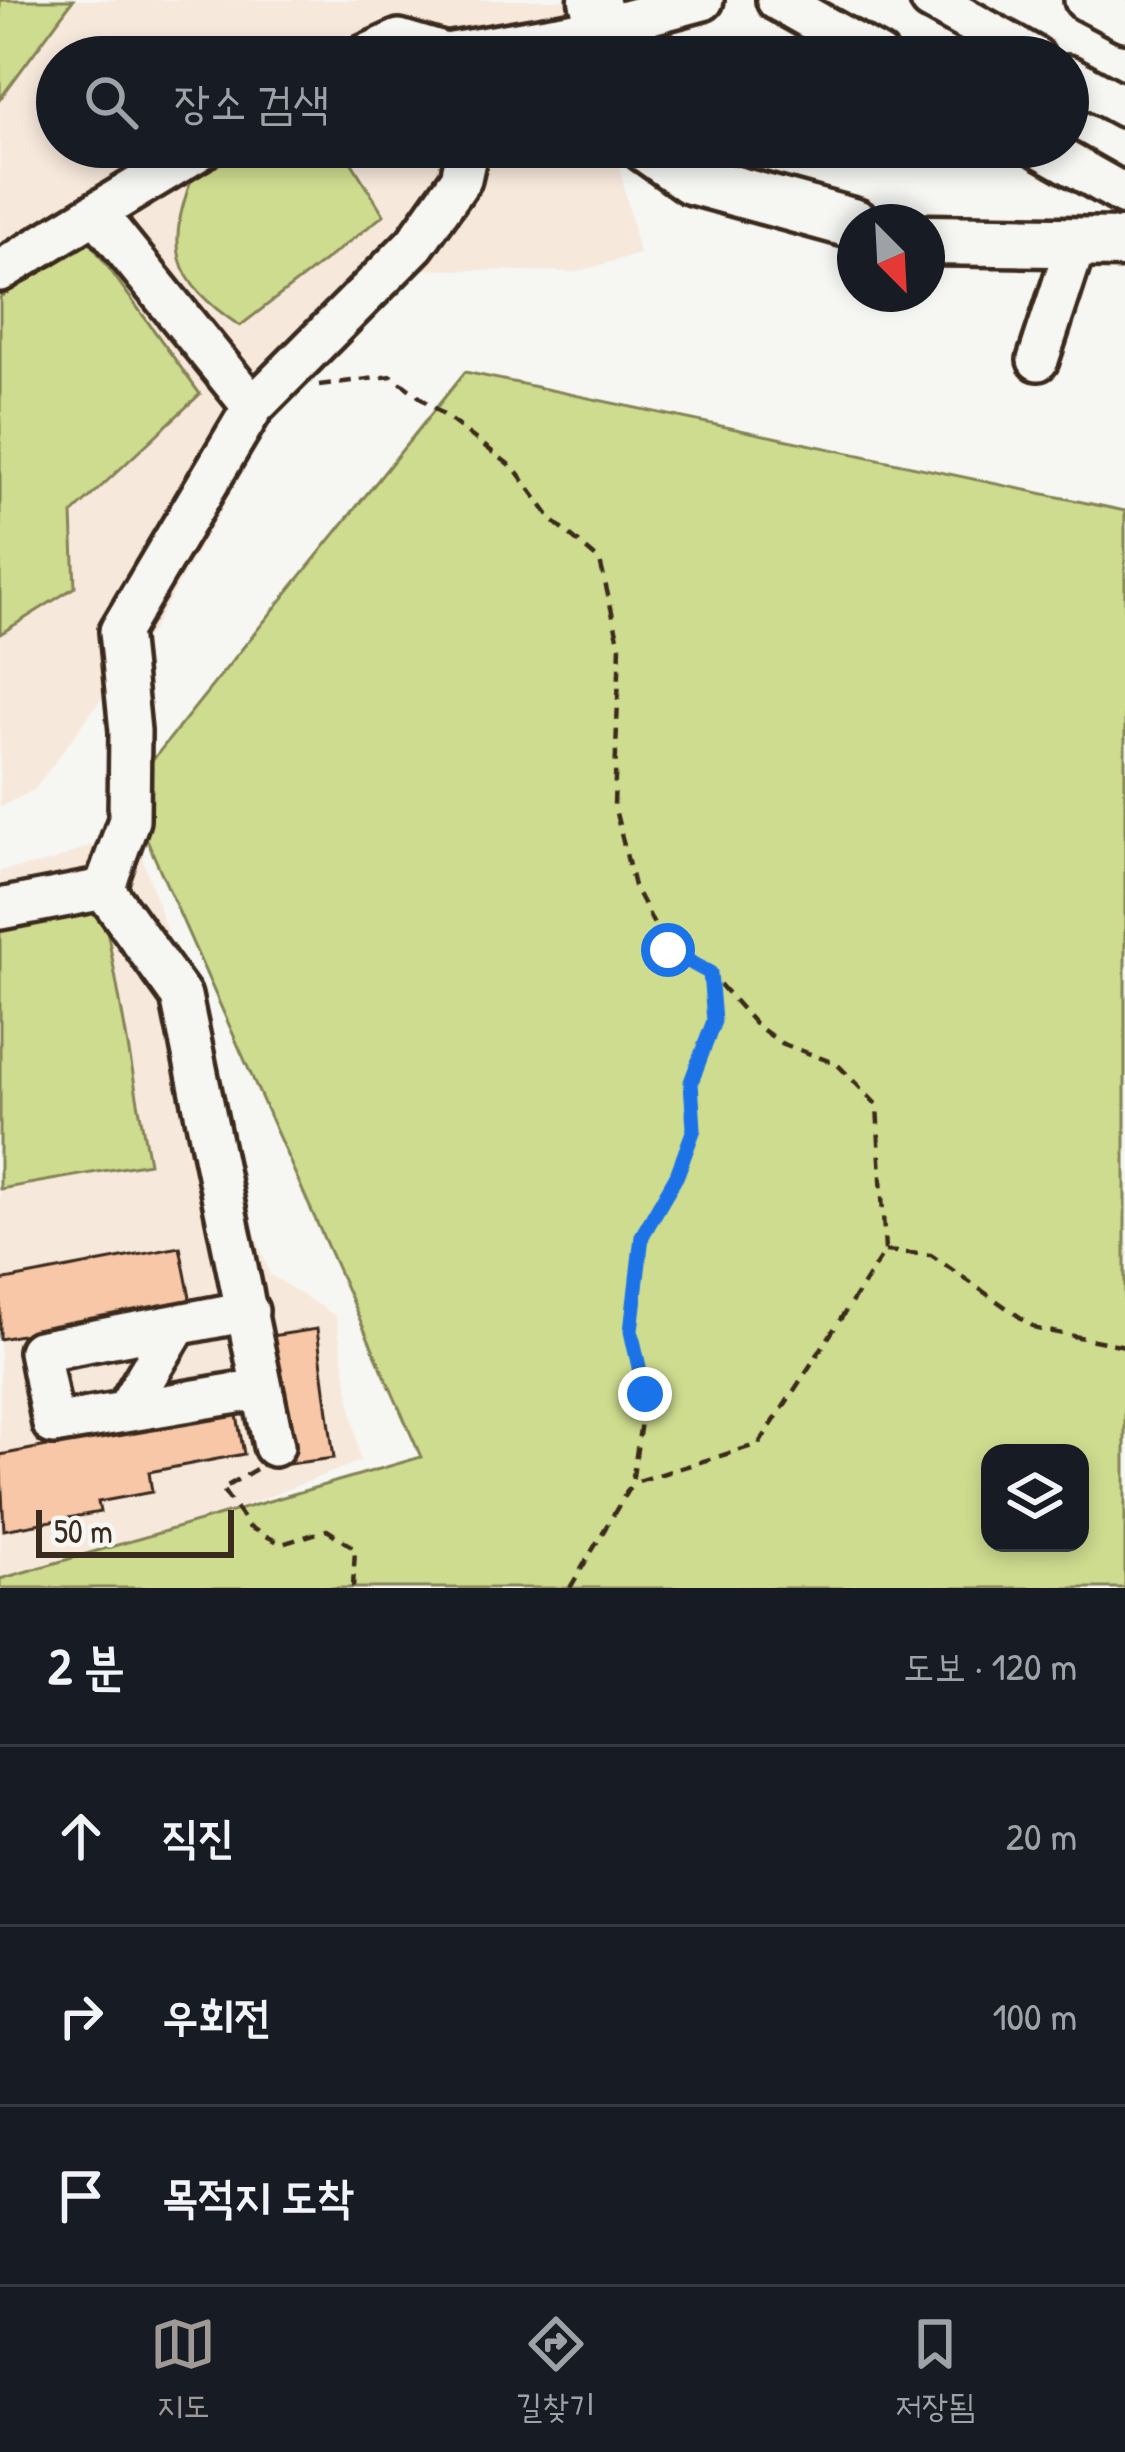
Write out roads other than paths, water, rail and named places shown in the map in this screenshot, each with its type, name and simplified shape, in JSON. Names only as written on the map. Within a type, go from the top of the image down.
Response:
[{"type":"main road","points":[[673,168],[692,179],[837,219]]},
{"type":"main road","points":[[945,240],[1125,243]]},
{"type":"street","points":[[557,36],[703,0]]},
{"type":"street","points":[[777,0],[841,36]]},
{"type":"street","points":[[931,0],[996,36]]},
{"type":"street","points":[[1085,0],[1125,21]]},
{"type":"street","points":[[1089,87],[1125,107]]},
{"type":"street","points":[[0,272],[170,168]]},
{"type":"street","points":[[104,889],[129,820],[130,731],[120,631],[266,394],[415,244],[461,179],[463,168]]},
{"type":"street","points":[[1077,168],[1125,195]]},
{"type":"street","points":[[96,213],[266,394]]},
{"type":"street","points":[[1038,360],[1077,241]]},
{"type":"street","points":[[0,909],[104,889]]},
{"type":"street","points":[[104,889],[181,996],[274,1446]]},
{"type":"street","points":[[248,1311],[39,1352],[53,1424],[261,1389]]},
{"type":"street","points":[[126,1410],[177,1325]]}]
